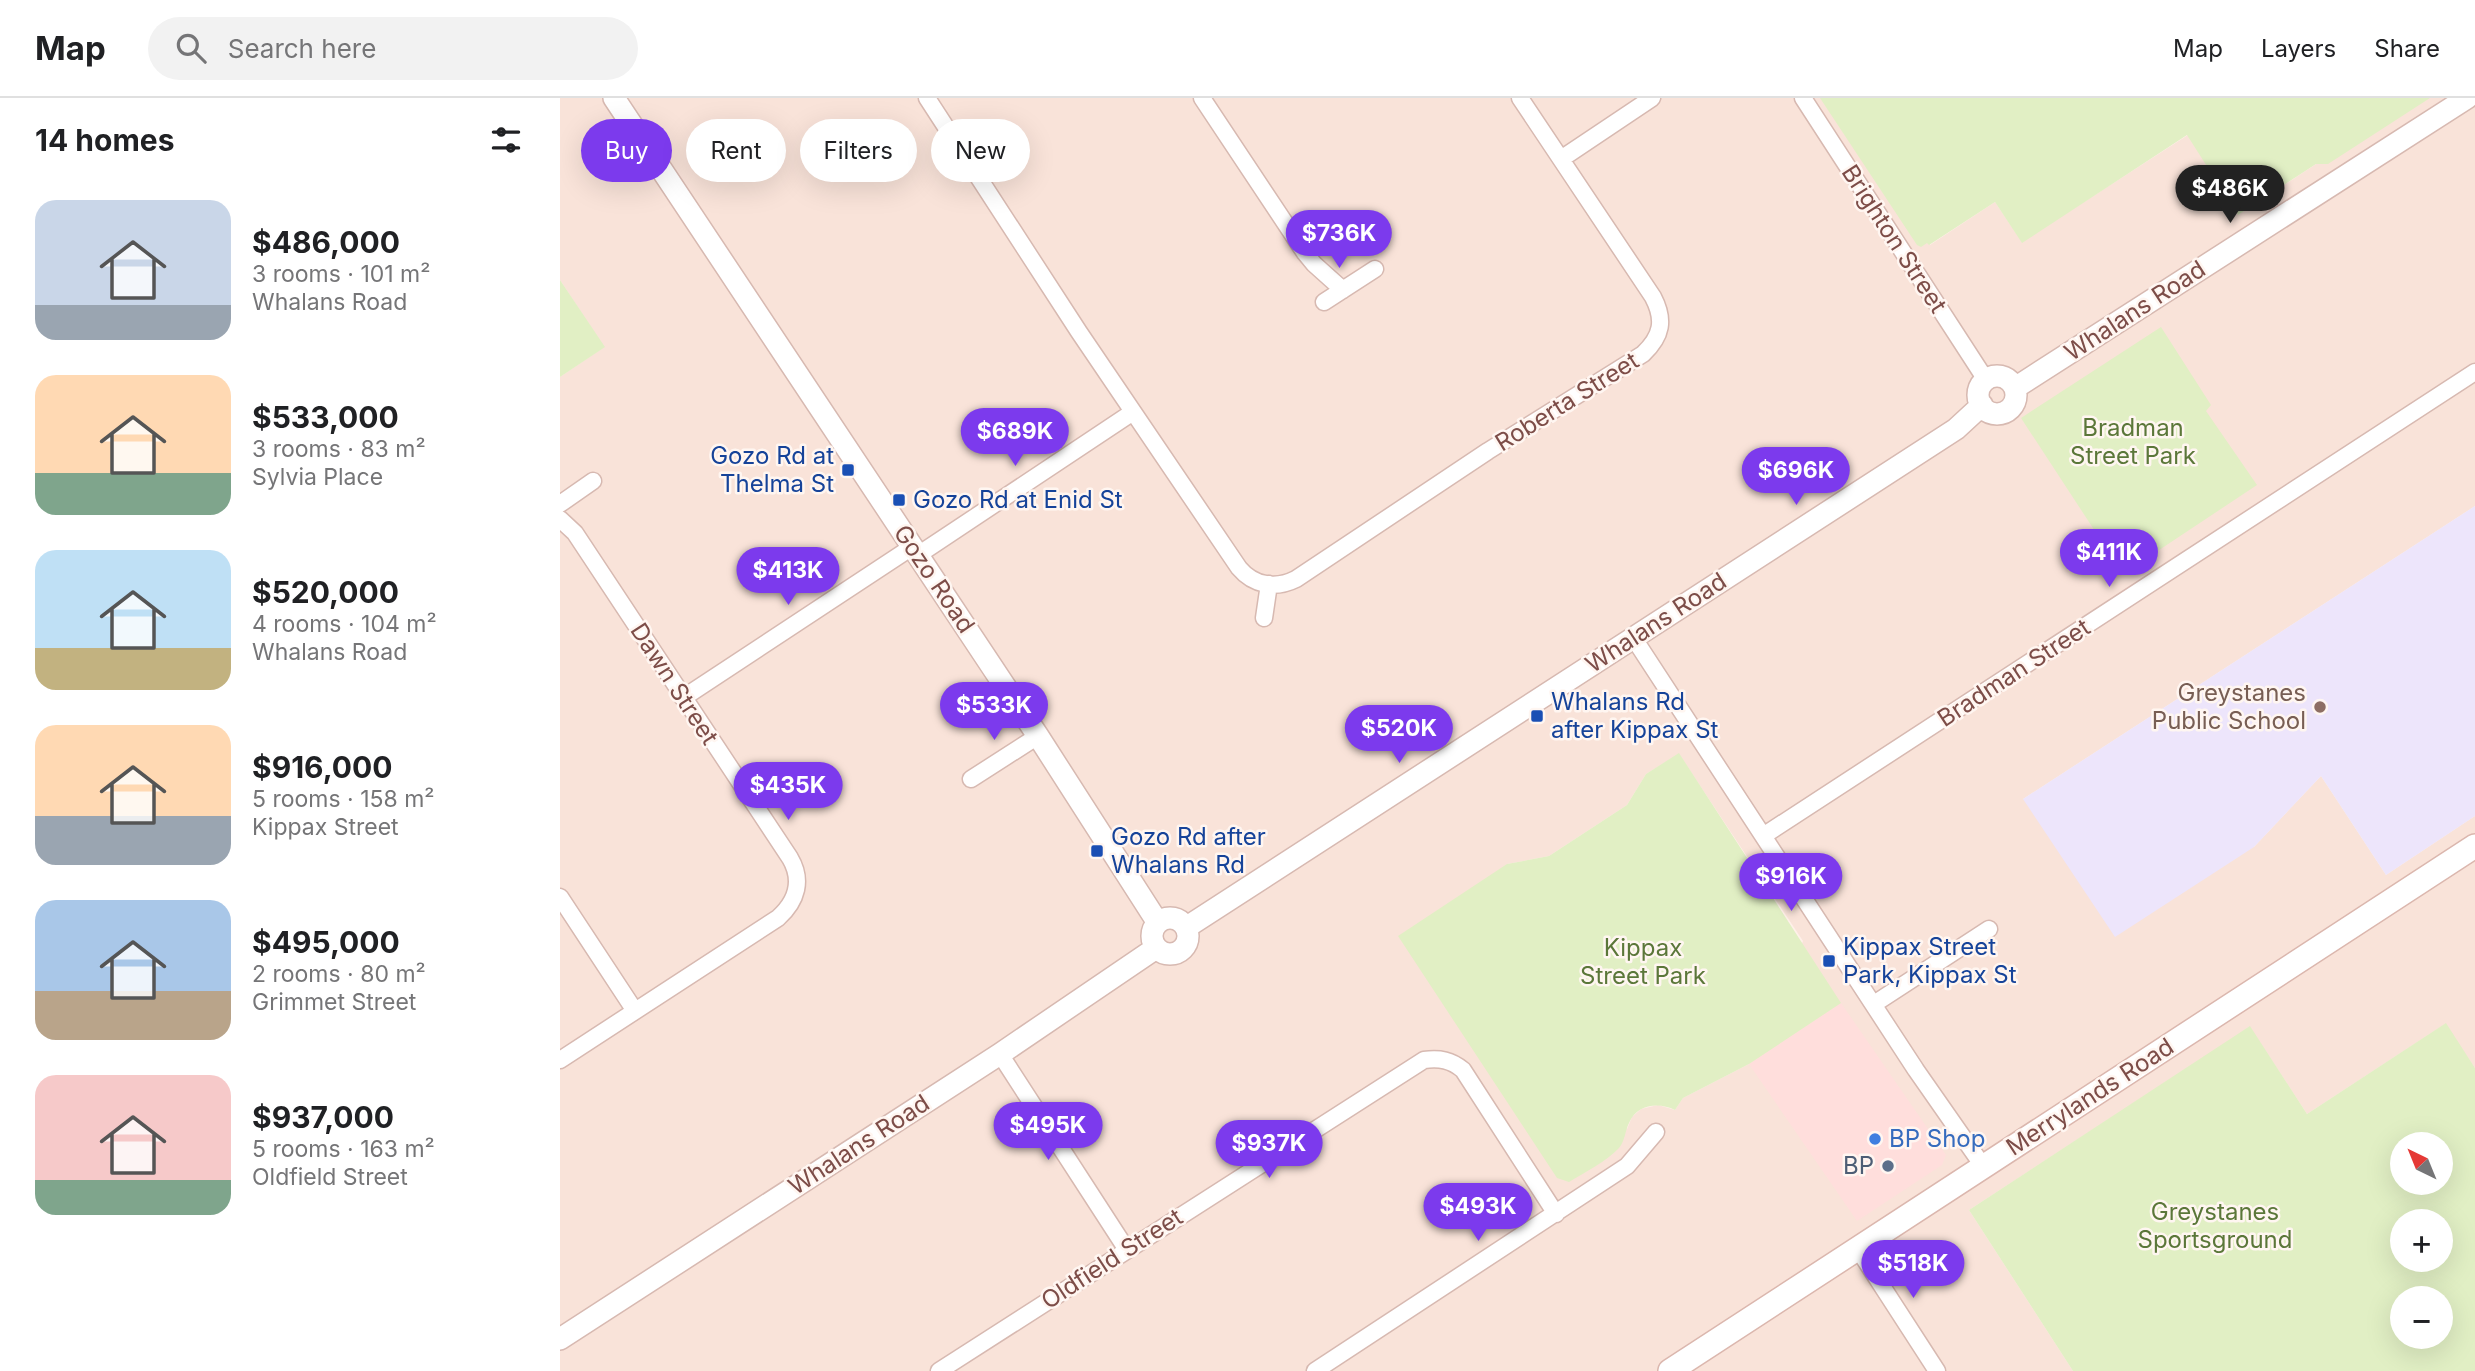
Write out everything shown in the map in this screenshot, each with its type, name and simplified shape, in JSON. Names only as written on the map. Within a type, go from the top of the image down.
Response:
[{"type":"main road","name":"Merrylands Road","points":[[1670,1371],[2475,846]]},
{"type":"street","name":"Gozo Road","points":[[614,98],[1038,736],[1158,923]]},
{"type":"street","points":[[927,98],[1239,568],[1254,581],[1269,584],[1264,618]]},
{"type":"street","points":[[1202,98],[1305,253],[1343,290]]},
{"type":"street","name":"Roberta Street","points":[[1269,584],[1282,584],[1296,579],[1488,451],[1643,354],[1657,339],[1662,324],[1653,297],[1520,98]]},
{"type":"street","points":[[1560,159],[1652,98]]},
{"type":"street","name":"Brighton Street","points":[[1803,98],[1986,380]]},
{"type":"street","name":"Whalans Road","points":[[2015,388],[2467,98]]},
{"type":"street","points":[[1324,302],[1375,269]]},
{"type":"street","name":"Bradman Street","points":[[1763,836],[2475,372]]},
{"type":"street","points":[[2004,377],[2015,388],[2014,404],[2006,412],[1994,414],[1982,405],[1978,397],[1979,390],[1986,380],[2004,377]]},
{"type":"street","name":"Whalans Road","points":[[1187,928],[1956,429],[1982,405]]},
{"type":"street","points":[[683,698],[1133,412]]},
{"type":"street","points":[[560,505],[593,481]]},
{"type":"street","name":"Dawn Street","points":[[560,519],[575,533],[794,865],[798,878],[797,891]]},
{"type":"street","points":[[1633,637],[1983,1166]]},
{"type":"street","points":[[971,779],[1038,736]]},
{"type":"street","points":[[560,1060],[778,918],[790,905],[797,891],[814,893]]},
{"type":"street","points":[[560,897],[635,1012]]},
{"type":"street","points":[[1165,918],[1174,918],[1187,928],[1188,942],[1180,952],[1168,954],[1156,947],[1152,936],[1153,928],[1158,923],[1165,918]]},
{"type":"street","points":[[1874,1004],[1989,929]]},
{"type":"street","name":"Whalans Road","points":[[560,1339],[1000,1054],[1156,947]]},
{"type":"street","points":[[1000,1054],[1127,1250]]},
{"type":"street","name":"Oldfield Street","points":[[939,1371],[1414,1065],[1434,1058],[1456,1064],[1470,1078],[1556,1214]]},
{"type":"street","points":[[1315,1371],[1627,1166],[1656,1132]]},
{"type":"street","points":[[1858,1249],[1937,1371]]},
{"type":"shaded area","points":[[560,98],[1833,98],[1930,245],[1995,202],[2022,242],[2188,135],[2238,215],[2417,98],[2475,98],[2475,506],[2023,799],[2254,847],[2321,776],[2386,875],[2475,816],[2475,1068],[2445,1024],[2307,1114],[2250,1027],[1969,1210],[2073,1371],[560,1371],[560,377],[604,347],[560,280]],"holes":[[[1679,754],[1803,941],[1749,1064],[1683,1098],[1675,1110],[1658,1105],[1641,1109],[1632,1117],[1627,1129],[1507,864],[1549,856],[1627,805],[1646,774]]]},
{"type":"shaded area","name":"Greystanes Public School","points":[[2475,506],[2475,816],[2386,875],[2321,776],[2254,847],[2115,937],[2023,799]]},
{"type":"shaded area","points":[[1841,1003],[1946,1155],[1942,1165],[1857,1221],[1749,1064]]},
{"type":"green space","points":[[1820,98],[2430,98],[2328,164],[2316,164],[2238,215],[2187,135],[2022,243],[1995,202],[1929,245],[1927,243],[1921,247],[1917,245]]},
{"type":"green space","points":[[560,280],[605,347],[560,377]]},
{"type":"green space","name":"Bradman Street Park","points":[[2161,327],[2211,405],[2206,411],[2257,485],[2123,574],[2021,418]]},
{"type":"green space","name":"Kippax Street Park","points":[[1679,753],[1841,1003],[1749,1064],[1683,1098],[1675,1110],[1662,1106],[1643,1108],[1629,1123],[1623,1142],[1614,1153],[1569,1182],[1557,1178],[1398,936],[1507,864],[1549,856],[1627,805],[1646,774]]},
{"type":"green space","name":"Greystanes Sportsground","points":[[2446,1023],[2475,1068],[2475,1371],[2073,1371],[1969,1210],[2250,1026],[2307,1114]]},
{"type":"place","name":"Gozo Rd at Thelma St","points":[[848,470]]},
{"type":"place","name":"Gozo Rd at Enid St","points":[[899,500]]},
{"type":"place","name":"Greystanes Public School","points":[[2320,707]]},
{"type":"place","name":"Whalans Rd after Kippax St","points":[[1537,716]]},
{"type":"place","name":"Gozo Rd after Whalans Rd","points":[[1097,851]]},
{"type":"place","name":"Kippax Street Park, Kippax St","points":[[1829,961]]},
{"type":"place","name":"BP Shop","points":[[1875,1139]]},
{"type":"place","name":"BP","points":[[1888,1166]]}]
